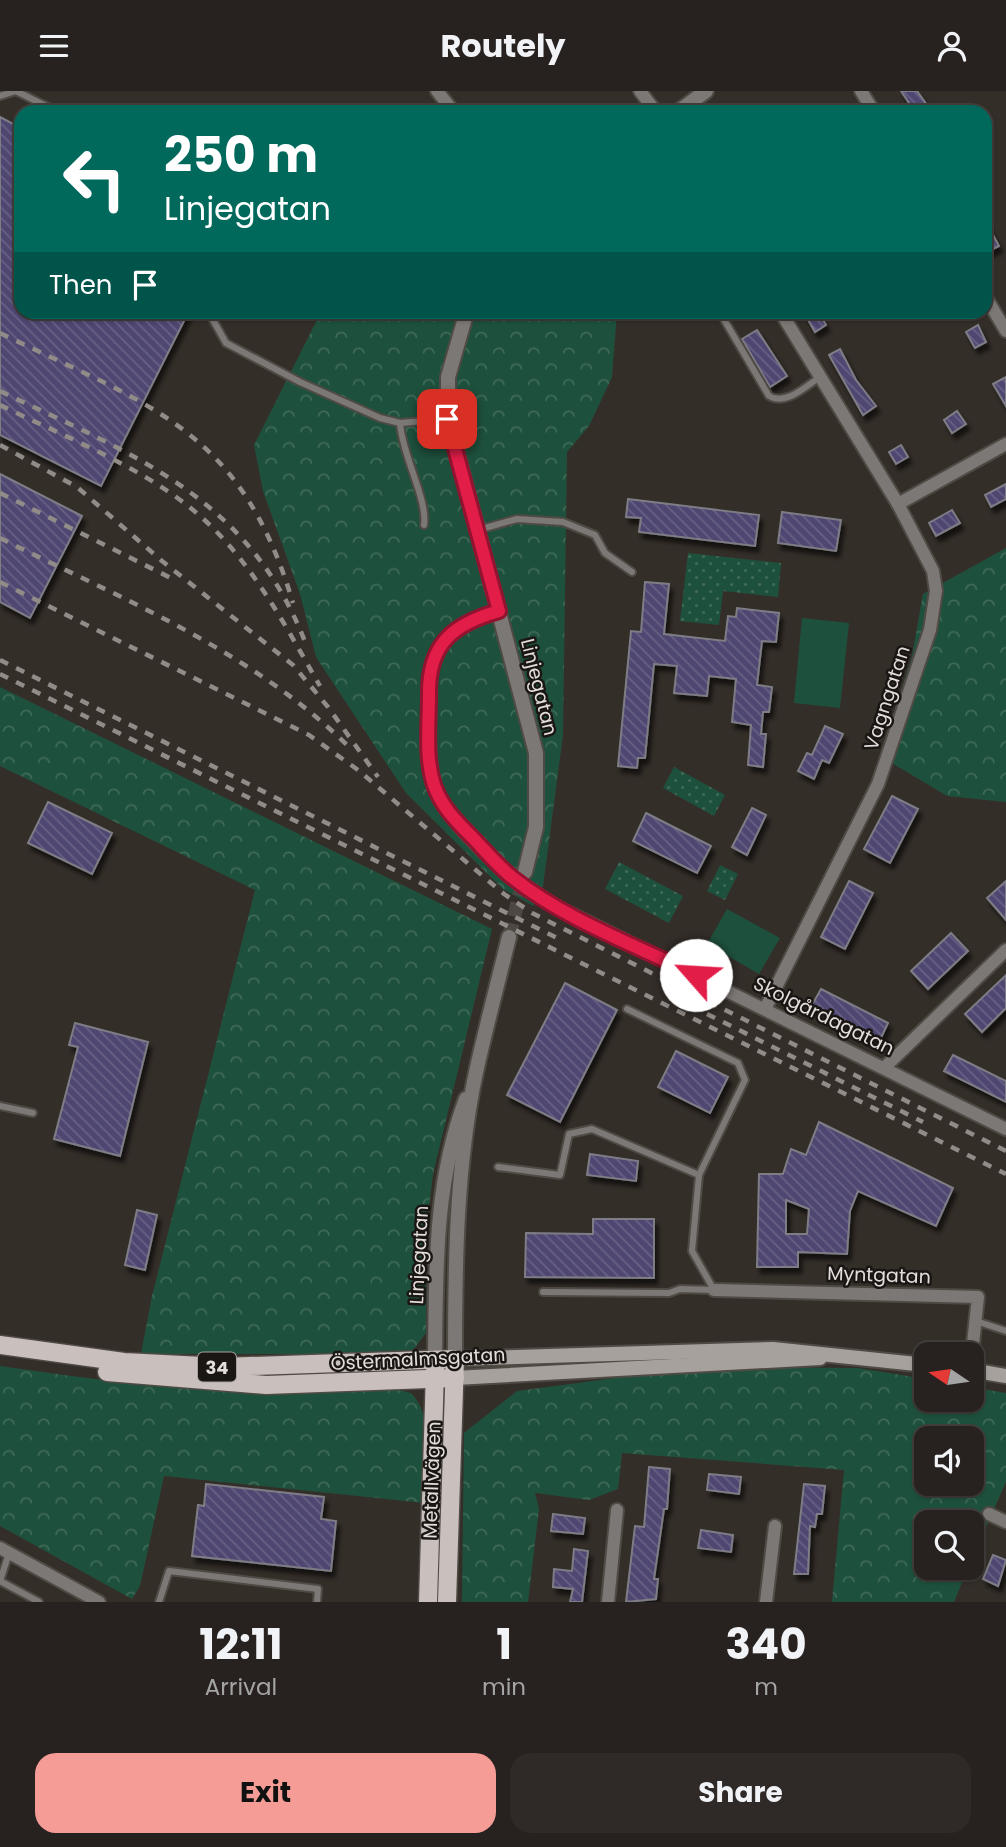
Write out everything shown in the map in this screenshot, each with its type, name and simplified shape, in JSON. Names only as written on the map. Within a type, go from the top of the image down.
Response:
[{"type":"main road","name":"Östermalmsgatan","points":[[0,1345],[124,1362],[222,1367],[773,1349],[914,1364]]},
{"type":"main road","name":"Östermalmsgatan","points":[[0,1355],[123,1374],[223,1384],[323,1385],[839,1356]]},
{"type":"main road","name":"Metallvägen","points":[[447,1602],[455,1359]]},
{"type":"main road","name":"Metallvägen","points":[[428,1602],[435,1360]]},
{"type":"main road","points":[[984,1372],[1006,1376]]},
{"type":"street","points":[[437,91],[448,105]]},
{"type":"street","points":[[640,91],[651,105]]},
{"type":"street","points":[[687,105],[706,91]]},
{"type":"street","points":[[992,308],[1006,331]]},
{"type":"street","name":"Linjegatan","points":[[465,319],[450,367],[447,419],[536,753],[536,827],[526,872]]},
{"type":"street","name":"Vagngatan","points":[[765,1009],[869,804],[930,630],[935,603],[933,571],[898,505],[785,319]]},
{"type":"street","points":[[898,505],[1006,444]]},
{"type":"street","name":"Skolgårdagatan","points":[[499,611],[466,621],[458,627],[442,645],[429,671],[430,769],[445,808],[511,876],[557,907],[1006,1129]]},
{"type":"street","name":"Linjegatan","points":[[435,1360],[437,1242],[445,1174],[458,1120],[475,1074],[509,937]]},
{"type":"street","points":[[885,1067],[1006,950]]},
{"type":"street","name":"Linjegatan","points":[[455,1359],[458,1210],[475,1074]]},
{"type":"street","name":"Myntgatan","points":[[714,1290],[978,1297],[973,1342]]},
{"type":"street","points":[[608,1602],[617,1510]]},
{"type":"street","points":[[989,1514],[1006,1522]]},
{"type":"street","points":[[766,1602],[775,1525]]},
{"type":"street","points":[[4,1551],[99,1602]]},
{"type":"lane","points":[[0,96],[16,91],[44,105]]},
{"type":"lane","points":[[212,319],[226,343],[300,382],[380,418],[400,423],[447,419]]},
{"type":"lane","points":[[724,319],[769,396],[775,400],[787,398],[820,377]]},
{"type":"lane","points":[[400,423],[401,441],[423,506],[424,525]]},
{"type":"lane","points":[[477,531],[517,519],[563,523],[595,535],[605,553],[632,572]]},
{"type":"lane","points":[[627,1009],[738,1063],[745,1080],[699,1175],[692,1251],[714,1290]]},
{"type":"lane","points":[[0,1106],[33,1113]]},
{"type":"lane","points":[[498,1167],[561,1175],[569,1134],[592,1129],[699,1175]]},
{"type":"lane","points":[[543,1293],[669,1293],[680,1289],[714,1290]]},
{"type":"lane","points":[[976,1321],[1006,1331]]},
{"type":"lane","points":[[4,1551],[0,1581],[39,1602]]},
{"type":"lane","points":[[159,1602],[169,1571],[318,1589],[317,1602]]},
{"type":"green space","points":[[317,319],[616,319],[612,377],[589,426],[567,452],[563,735],[543,886],[533,906],[503,889],[406,793],[316,657],[300,594],[263,491],[254,445]]},
{"type":"green space","points":[[1006,548],[1006,802],[947,796],[880,756],[912,656],[923,594]]},
{"type":"green space","points":[[688,553],[781,563],[778,597],[723,591],[719,625],[680,621]]},
{"type":"green space","points":[[802,618],[849,623],[840,708],[794,703]]},
{"type":"green space","points":[[0,687],[492,929],[433,1174],[427,1225],[426,1333],[413,1350],[352,1354],[141,1354],[152,1296],[255,890],[0,766]]},
{"type":"green space","points":[[674,767],[725,795],[714,816],[663,788]]},
{"type":"green space","points":[[619,862],[683,896],[669,923],[605,889]]},
{"type":"green space","points":[[720,865],[738,874],[725,900],[707,891]]},
{"type":"green space","points":[[727,909],[780,938],[759,974],[707,944]]},
{"type":"green space","points":[[0,1366],[207,1390],[291,1393],[399,1390],[411,1393],[419,1404],[427,1430],[425,1503],[164,1476],[140,1586],[132,1599],[0,1526]]},
{"type":"green space","points":[[731,1367],[858,1368],[914,1377],[914,1412],[984,1412],[984,1389],[1006,1393],[1006,1482],[984,1532],[984,1510],[914,1510],[914,1580],[963,1580],[954,1602],[832,1602],[844,1470],[622,1453],[618,1489],[589,1500],[535,1493],[539,1509],[528,1602],[462,1602],[464,1433],[517,1391],[645,1374]]},
{"type":"building","points":[[901,91],[917,91],[927,105],[910,105]]},
{"type":"building","points":[[0,117],[14,124],[14,319],[185,319],[101,486],[0,435]]},
{"type":"building","points":[[992,233],[999,246],[992,250]]},
{"type":"building","points":[[808,319],[823,319],[826,325],[815,332]]},
{"type":"building","points":[[978,325],[986,342],[975,348],[966,332]]},
{"type":"building","points":[[757,330],[787,376],[770,387],[742,339]]},
{"type":"building","points":[[840,349],[856,380],[876,406],[863,415],[829,355]]},
{"type":"building","points":[[1006,377],[1006,406],[993,384]]},
{"type":"building","points":[[957,411],[966,424],[952,433],[944,420]]},
{"type":"building","points":[[901,445],[908,457],[896,464],[889,452]]},
{"type":"building","points":[[0,474],[82,516],[30,618],[0,602]]},
{"type":"building","points":[[1006,484],[1006,499],[991,507],[985,495]]},
{"type":"building","points":[[628,499],[759,515],[755,546],[639,532],[641,518],[626,517]]},
{"type":"building","points":[[952,510],[960,523],[936,536],[929,523]]},
{"type":"building","points":[[782,512],[841,520],[836,551],[778,543]]},
{"type":"building","points":[[645,582],[669,584],[664,634],[725,641],[728,616],[736,617],[737,608],[779,613],[776,642],[762,641],[757,685],[772,687],[769,712],[763,712],[761,734],[766,734],[763,767],[748,765],[751,725],[732,722],[736,679],[709,676],[707,696],[674,693],[677,666],[654,664],[645,758],[638,758],[637,768],[618,766],[631,631],[641,632]]},
{"type":"building","points":[[825,726],[843,734],[829,763],[822,760],[814,779],[798,771],[807,753],[812,755]]},
{"type":"building","points":[[892,796],[918,809],[890,863],[864,849]]},
{"type":"building","points":[[48,802],[112,833],[92,874],[28,843]]},
{"type":"building","points":[[752,808],[766,815],[747,855],[732,847]]},
{"type":"building","points":[[646,813],[711,846],[697,873],[633,841]]},
{"type":"building","points":[[849,881],[873,893],[845,949],[821,937]]},
{"type":"building","points":[[1006,881],[1006,920],[987,898]]},
{"type":"building","points":[[951,933],[968,951],[928,989],[911,971]]},
{"type":"building","points":[[1006,975],[1006,1008],[982,1032],[965,1014]]},
{"type":"building","points":[[565,983],[617,1010],[560,1122],[507,1095]]},
{"type":"building","points":[[821,989],[888,1023],[880,1040],[812,1005]]},
{"type":"building","points":[[75,1023],[148,1042],[120,1156],[54,1139],[78,1047],[69,1045]]},
{"type":"building","points":[[676,1051],[728,1077],[710,1113],[658,1087]]},
{"type":"building","points":[[953,1055],[1006,1081],[1006,1102],[944,1071]]},
{"type":"building","points":[[819,1122],[953,1188],[936,1226],[858,1191],[850,1211],[847,1254],[798,1252],[798,1267],[757,1267],[759,1174],[783,1174],[791,1149],[806,1155]],"holes":[[[786,1200],[809,1209],[807,1234],[786,1234]]]},
{"type":"building","points":[[590,1154],[638,1161],[636,1181],[587,1175]]},
{"type":"building","points":[[137,1210],[157,1215],[145,1270],[125,1265]]},
{"type":"building","points":[[593,1219],[654,1219],[654,1278],[525,1277],[526,1233],[593,1234]]},
{"type":"building","points":[[649,1467],[670,1469],[667,1509],[664,1509],[654,1579],[658,1579],[656,1599],[626,1602],[635,1526],[644,1527]]},
{"type":"building","points":[[709,1474],[741,1477],[739,1494],[707,1490]]},
{"type":"building","points":[[206,1484],[324,1497],[321,1519],[336,1521],[331,1571],[192,1556],[198,1505],[204,1506]]},
{"type":"building","points":[[804,1484],[825,1486],[822,1514],[817,1514],[815,1527],[810,1526],[808,1574],[794,1574]]},
{"type":"building","points":[[553,1514],[585,1518],[583,1534],[551,1531]]},
{"type":"building","points":[[701,1530],[733,1535],[731,1552],[698,1548]]},
{"type":"building","points":[[574,1549],[588,1551],[582,1602],[570,1602],[573,1589],[553,1587],[554,1569],[572,1571]]},
{"type":"building","points":[[993,1555],[1006,1560],[998,1586],[984,1579]]},
{"type":"tunnel","points":[[509,937],[525,874]]},
{"type":"railway","points":[[0,333],[145,404],[183,430],[217,460],[246,497],[272,544],[293,603]]},
{"type":"railway","points":[[0,391],[141,461],[182,487],[220,517],[254,553],[283,596],[307,647]]},
{"type":"railway","points":[[0,405],[97,451],[145,477],[188,506],[229,545],[263,590],[320,686]]},
{"type":"railway","points":[[0,445],[77,487],[162,561],[293,665],[328,707],[378,777]]},
{"type":"railway","points":[[0,493],[177,581]]},
{"type":"railway","points":[[0,538],[182,628],[226,654],[309,711],[347,745]]},
{"type":"railway","points":[[0,582],[309,735],[358,770],[504,894],[532,913],[1006,1151]]},
{"type":"railway","points":[[0,660],[561,940]]},
{"type":"railway","points":[[0,674],[1006,1174]]},
{"type":"railway","points":[[707,1014],[923,1122]]},
{"type":"route","points":[[447,419],[499,611],[466,621],[451,633],[434,657],[429,671],[430,769],[438,795],[453,818],[511,876],[527,888],[557,907],[696,975]]}]
